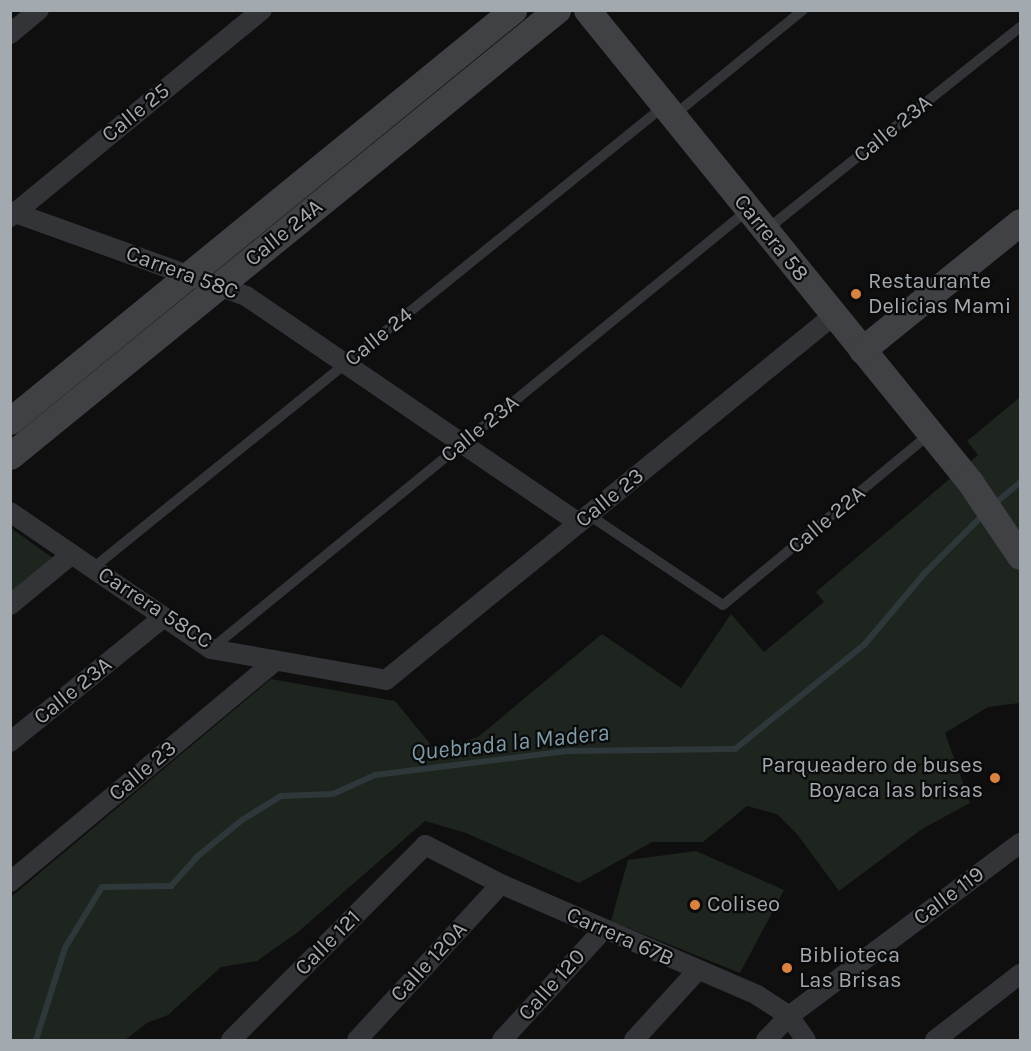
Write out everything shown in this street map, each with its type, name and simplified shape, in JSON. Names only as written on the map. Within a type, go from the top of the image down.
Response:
[{"type":"main road","name":"Calle 24A","points":[[10,421],[513,10]]},
{"type":"main road","name":"Calle 24A","points":[[10,456],[557,10]]},
{"type":"main road","name":"Carrera 58","points":[[587,10],[956,465],[1000,522],[1020,556]]},
{"type":"main road","points":[[862,350],[1020,222]]},
{"type":"street","points":[[10,34],[39,10]]},
{"type":"street","name":"Calle 25","points":[[12,213],[262,10]]},
{"type":"street","name":"Carrera 58C","points":[[12,213],[221,284],[246,296],[462,444],[584,519]]},
{"type":"street","name":"Calle 23","points":[[386,680],[834,315]]},
{"type":"street","name":"Carrera 58CC","points":[[10,512],[211,649],[386,680]]},
{"type":"street","points":[[10,605],[72,554]]},
{"type":"street","name":"Calle 23A","points":[[10,742],[164,617]]},
{"type":"street","name":"Calle 23","points":[[10,882],[276,660]]},
{"type":"street","name":"Calle 119","points":[[766,1041],[789,1016],[1020,843]]},
{"type":"street","name":"Carrera 67B","points":[[425,845],[501,884],[756,995],[789,1016],[806,1041]]},
{"type":"street","name":"Calle 121","points":[[231,1041],[425,845]]},
{"type":"street","name":"Calle 120A","points":[[357,1041],[501,884]]},
{"type":"street","name":"Calle 120","points":[[502,1041],[603,930]]},
{"type":"street","points":[[634,1041],[697,971]]},
{"type":"street","points":[[935,1041],[1020,974]]},
{"type":"lane","name":"Calle 24","points":[[93,568],[346,363],[668,111],[803,10]]},
{"type":"lane","name":"Calle 23A","points":[[765,231],[1020,27]]},
{"type":"lane","name":"Calle 23A","points":[[211,649],[749,210]]},
{"type":"lane","name":"Calle 22A","points":[[723,606],[930,434]]},
{"type":"lane","name":"Carrera 58C","points":[[584,519],[723,606]]},
{"type":"shaded area","points":[[1020,397],[1020,703],[988,707],[945,733],[970,803],[922,829],[839,891],[797,834],[777,814],[747,806],[703,842],[652,842],[579,883],[466,833],[425,821],[298,932],[257,961],[221,967],[168,1015],[147,1023],[125,1040],[11,1040],[11,897],[271,679],[395,701],[436,751],[478,737],[602,634],[681,688],[731,614],[764,652],[824,602],[816,592],[978,455],[967,441]]},
{"type":"shaded area","points":[[11,528],[54,559],[11,594]]},
{"type":"shaded area","name":"Coliseo","points":[[696,851],[784,890],[740,973],[611,921],[628,860]]},
{"type":"waterway","name":"Quebrada la Madera","points":[[993,505],[1020,482]]},
{"type":"waterway","name":"Quebrada la Madera","points":[[36,1040],[65,948],[102,887],[171,886],[198,856],[242,820],[281,796],[333,794],[375,775],[569,751],[735,749],[864,645],[924,574],[984,514]]},
{"type":"place","name":"Restaurante Delicias Mami","points":[[856,294]]},
{"type":"place","name":"Parqueadero de buses Boyaca las brisas","points":[[995,778]]},
{"type":"place","name":"Coliseo","points":[[695,905]]},
{"type":"place","name":"Biblioteca Las Brisas","points":[[787,968]]}]
